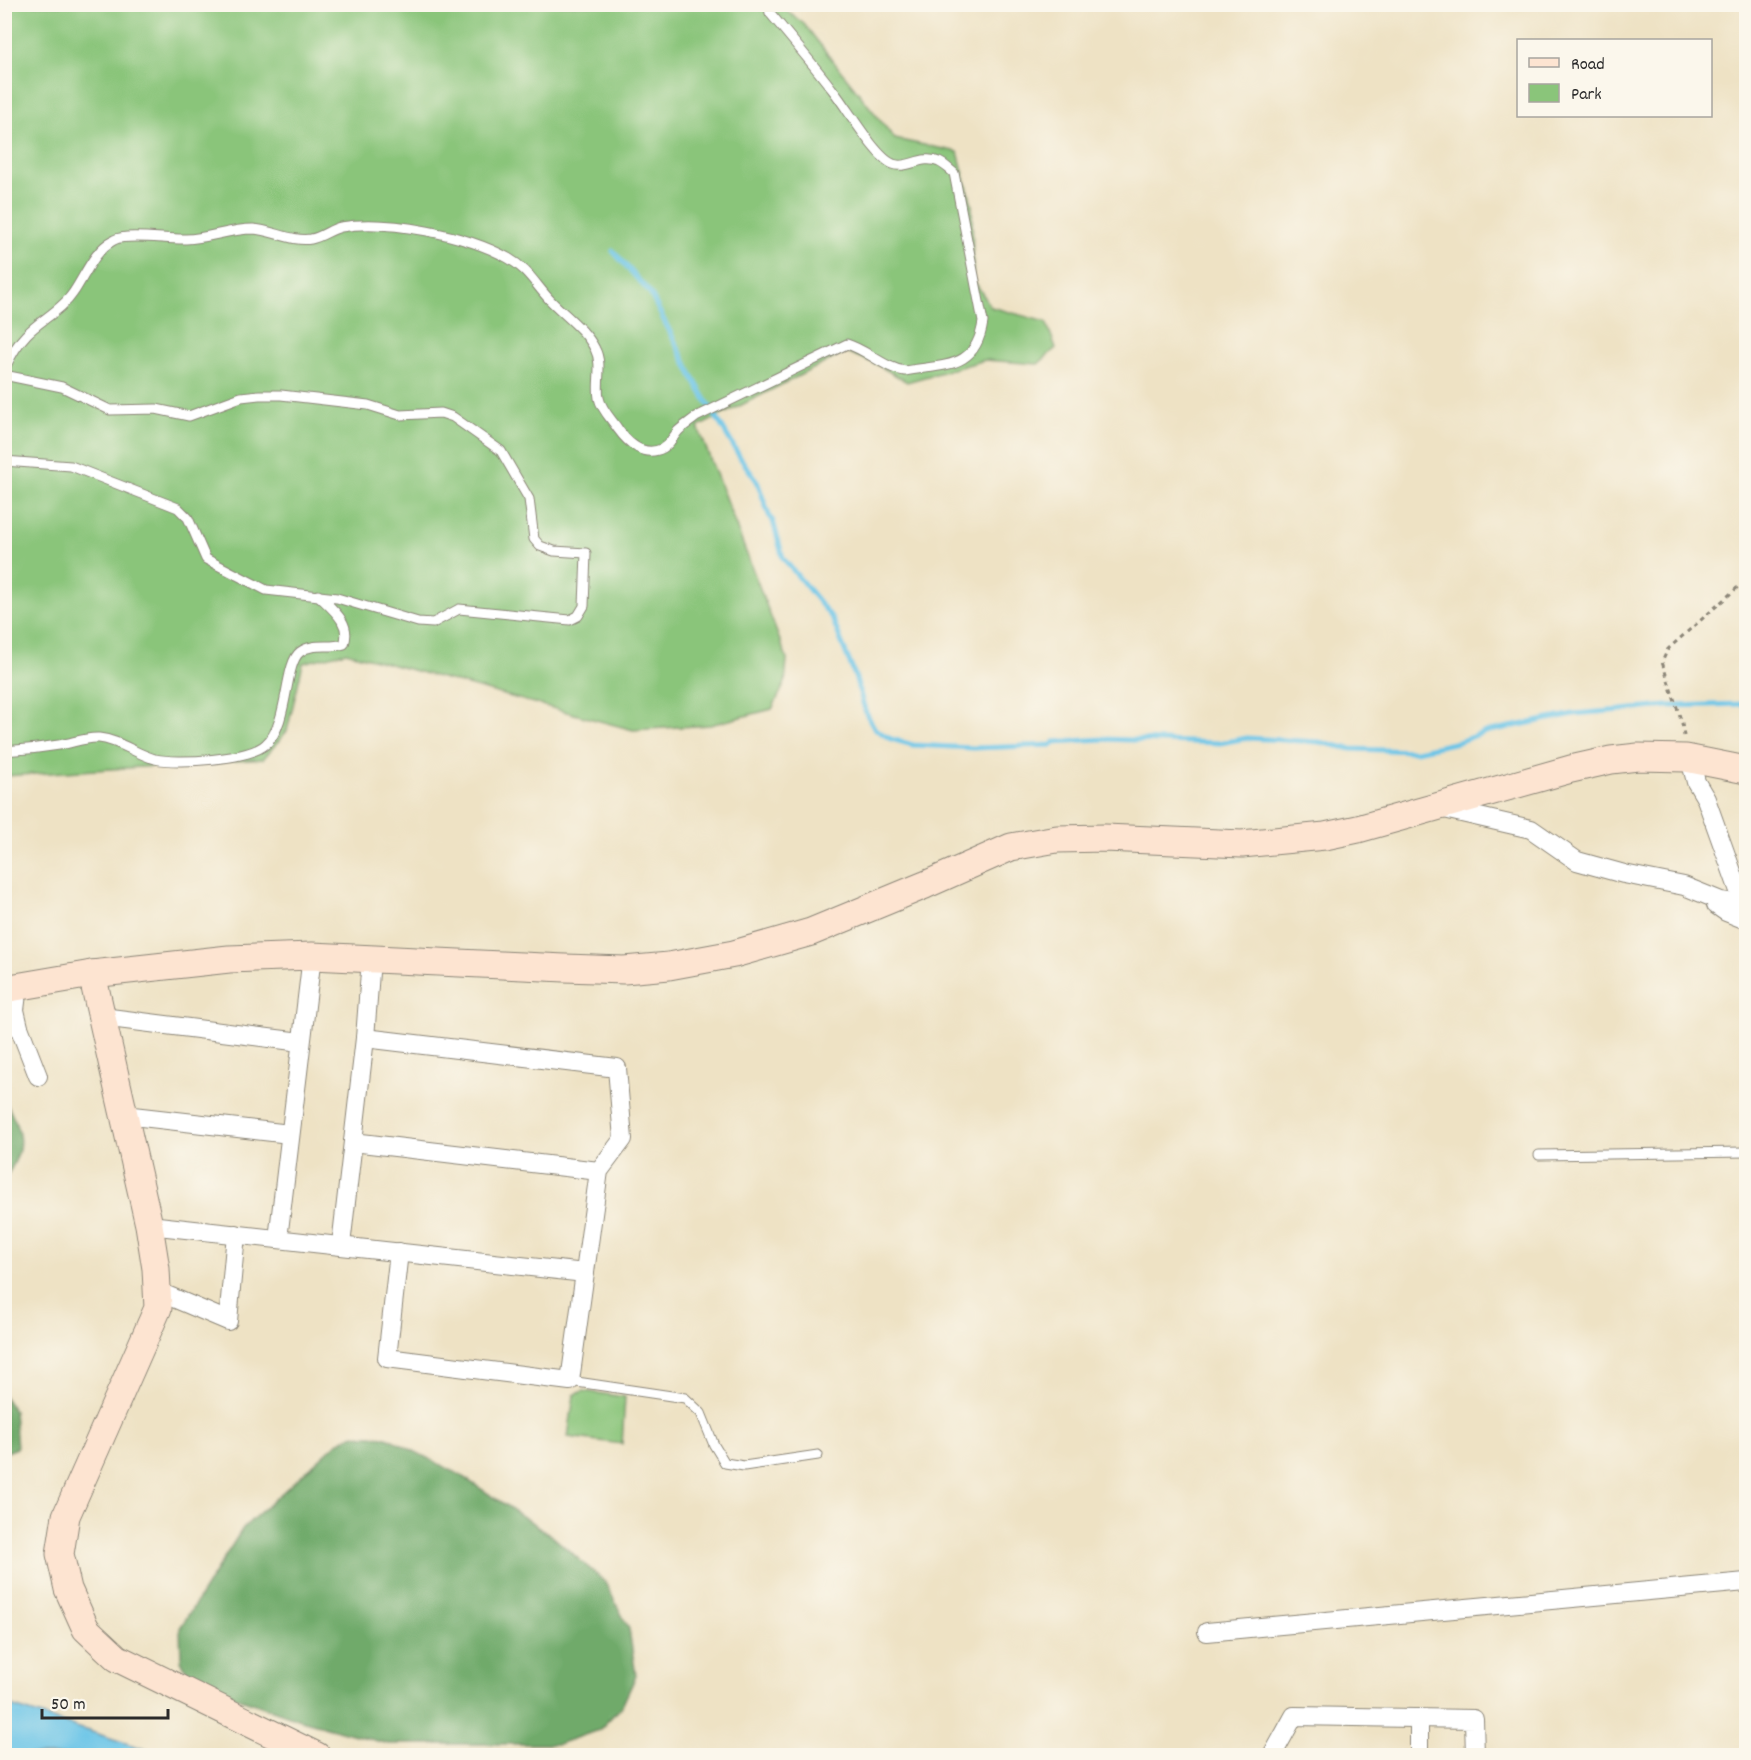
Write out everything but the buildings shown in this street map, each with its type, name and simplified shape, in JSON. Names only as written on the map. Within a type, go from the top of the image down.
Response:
[{"type":"street","points":[[38,1076],[19,1027],[11,987],[92,974],[229,959],[312,956],[624,970],[669,966],[734,954],[811,932],[925,885],[1011,846],[1057,839],[1105,838],[1242,844],[1325,836],[1571,769],[1611,760],[1638,757],[1688,759],[1746,770]]},
{"type":"street","points":[[1688,759],[1696,782],[1706,800],[1746,910]]},
{"type":"street","points":[[1437,807],[1531,829],[1577,861],[1624,874],[1684,886],[1746,910]]},
{"type":"street","points":[[278,1239],[312,956]]},
{"type":"street","points":[[341,1245],[365,1038],[371,958]]},
{"type":"street","points":[[92,974],[149,1225],[156,1269],[158,1308],[66,1516],[60,1554],[68,1588],[86,1629],[117,1658],[317,1755]]},
{"type":"street","points":[[102,1017],[302,1042]]},
{"type":"street","points":[[365,1038],[617,1068],[623,1139],[599,1171],[570,1381],[387,1358],[399,1252]]},
{"type":"street","points":[[124,1115],[290,1134]]},
{"type":"street","points":[[353,1142],[599,1171]]},
{"type":"street","points":[[149,1225],[585,1273]]},
{"type":"street","points":[[157,1291],[228,1321],[236,1234]]},
{"type":"street","points":[[1207,1632],[1746,1582]]},
{"type":"street","points":[[1272,1755],[1294,1716],[1474,1719],[1475,1755]]},
{"type":"street","points":[[1419,1718],[1419,1755]]},
{"type":"lane","points":[[4,370],[26,335],[72,296],[97,255],[117,238],[189,239],[254,229],[311,239],[339,227],[382,224],[423,231],[478,245],[508,258],[529,273],[548,298],[576,325],[596,350],[599,365],[597,386],[599,402],[626,440],[634,447],[649,451],[662,449],[670,443],[678,431],[696,417],[839,346],[847,344],[855,346],[895,370],[905,371],[962,361],[970,355],[980,339],[982,322],[954,173],[940,162],[921,159],[895,165],[881,156],[833,89],[770,13],[768,4]]},
{"type":"lane","points":[[4,375],[62,387],[110,410],[118,411],[156,409],[189,416],[241,397],[281,395],[368,405],[400,415],[441,413],[453,417],[501,451],[529,499],[534,539],[540,546],[554,550],[586,553],[584,606],[578,616],[570,620],[459,609],[433,623],[393,616],[337,598],[266,590],[206,559],[188,519],[178,508],[164,501],[71,466],[4,461]]},
{"type":"lane","points":[[4,751],[99,738],[155,759],[185,761],[238,756],[254,752],[267,744],[276,730],[286,699],[293,661],[300,652],[318,645],[344,644],[347,637],[346,627],[318,595]]},
{"type":"lane","points":[[1539,1155],[1746,1152]]},
{"type":"lane","points":[[570,1381],[685,1398],[701,1413],[714,1445],[725,1463],[744,1466],[818,1455]]},
{"type":"path","points":[[1688,759],[1682,723],[1662,662],[1668,650],[1746,580]]},
{"type":"green space","points":[[5,5],[779,5],[804,24],[895,139],[958,152],[972,205],[973,279],[991,307],[1046,322],[1056,348],[1038,364],[985,360],[907,382],[876,364],[846,352],[698,427],[787,659],[785,683],[772,709],[710,725],[633,730],[346,652],[303,663],[287,731],[263,759],[5,776]]},
{"type":"green space","points":[[5,1101],[15,1121],[20,1140],[17,1158],[5,1178]]},
{"type":"green space","points":[[583,1391],[625,1397],[622,1444],[568,1437],[574,1395]]},
{"type":"green space","points":[[4,1396],[14,1411],[17,1448],[5,1453]]},
{"type":"green space","points":[[353,1435],[387,1437],[460,1475],[551,1535],[605,1582],[629,1629],[636,1676],[622,1706],[599,1730],[558,1744],[388,1744],[301,1720],[192,1682],[181,1660],[180,1628],[243,1528],[337,1443]]},
{"type":"water","points":[[5,1704],[163,1755],[5,1755]]},
{"type":"waterway","points":[[613,251],[650,293],[696,383],[741,459],[757,481],[773,521],[783,558],[832,618],[855,676],[866,713],[875,729],[891,739],[913,745],[973,748],[1052,745],[1054,742],[1103,739],[1220,743],[1247,738],[1319,742],[1351,749],[1416,751],[1458,742],[1485,732],[1574,714],[1668,706],[1746,704]]}]
